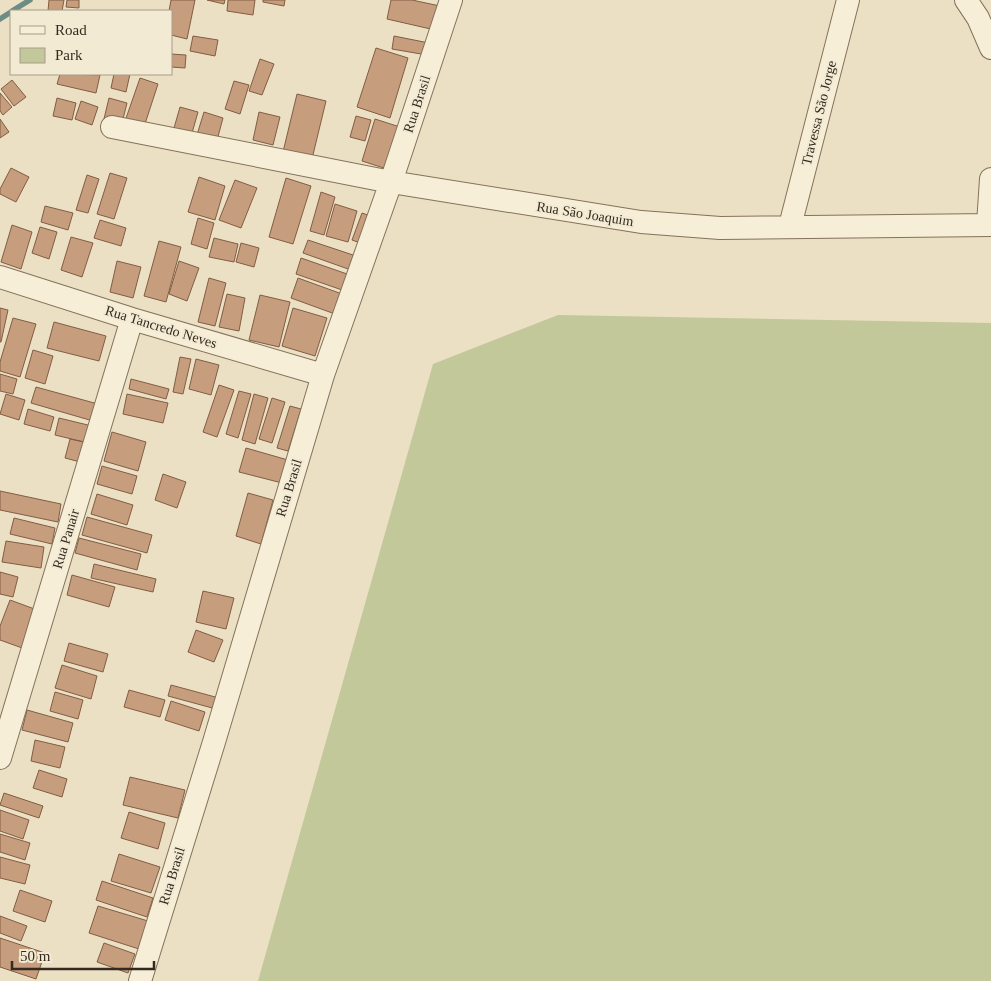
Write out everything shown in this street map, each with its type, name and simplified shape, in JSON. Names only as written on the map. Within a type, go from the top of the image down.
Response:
[{"type":"street","name":"Rua Brasil","points":[[140,981],[214,742],[323,375],[391,182],[451,0]]},
{"type":"street","name":"Travessa São Jorge","points":[[790,226],[848,0]]},
{"type":"street","points":[[966,0],[978,18],[991,48]]},
{"type":"street","name":"Rua São Joaquim","points":[[112,127],[391,182],[641,222],[720,228],[990,224]]},
{"type":"street","points":[[990,224],[991,179]]},
{"type":"street","name":"Rua Tancredo Neves","points":[[0,277],[132,319],[323,375]]},
{"type":"street","name":"Rua Panair","points":[[0,758],[132,319]]},
{"type":"green space","points":[[558,315],[991,323],[991,981],[258,981],[433,364]]},
{"type":"building","points":[[49,0],[64,0],[62,10],[48,10]]},
{"type":"building","points":[[67,0],[79,0],[79,8],[66,7]]},
{"type":"building","points":[[171,0],[195,0],[187,39],[172,35],[172,10],[169,10]]},
{"type":"building","points":[[207,0],[225,0],[224,4]]},
{"type":"building","points":[[228,0],[255,0],[253,15],[227,11]]},
{"type":"building","points":[[263,0],[285,0],[284,6],[263,2]]},
{"type":"building","points":[[391,0],[412,0],[440,6],[435,30],[387,19]]},
{"type":"building","points":[[193,36],[218,40],[215,56],[190,51]]},
{"type":"building","points":[[394,36],[429,43],[427,55],[392,49]]},
{"type":"building","points":[[376,48],[408,58],[390,118],[357,107]]},
{"type":"building","points":[[172,54],[186,55],[185,68],[172,67]]},
{"type":"building","points":[[260,59],[274,64],[262,95],[249,91]]},
{"type":"building","points":[[60,75],[100,75],[96,93],[57,84]]},
{"type":"building","points":[[114,75],[130,75],[126,92],[111,88]]},
{"type":"building","points":[[140,78],[158,84],[143,130],[124,124]]},
{"type":"building","points":[[12,80],[26,97],[14,106],[1,89]]},
{"type":"building","points":[[234,81],[249,85],[240,114],[225,109]]},
{"type":"building","points":[[0,93],[12,107],[3,115],[0,111]]},
{"type":"building","points":[[297,94],[326,101],[311,163],[282,156]]},
{"type":"building","points":[[57,98],[76,103],[72,120],[53,116]]},
{"type":"building","points":[[109,98],[127,103],[121,127],[103,123]]},
{"type":"building","points":[[81,101],[98,107],[92,125],[75,119]]},
{"type":"building","points":[[180,107],[198,112],[190,140],[172,135]]},
{"type":"building","points":[[204,112],[223,118],[216,144],[196,138]]},
{"type":"building","points":[[259,112],[280,117],[273,145],[253,140]]},
{"type":"building","points":[[356,116],[371,120],[365,141],[350,137]]},
{"type":"building","points":[[0,119],[9,132],[0,138]]},
{"type":"building","points":[[375,119],[400,127],[387,169],[362,161]]},
{"type":"building","points":[[11,168],[29,177],[16,202],[0,194],[0,189]]},
{"type":"building","points":[[110,173],[127,178],[114,219],[97,214]]},
{"type":"building","points":[[87,175],[99,179],[88,213],[76,210]]},
{"type":"building","points":[[199,177],[225,186],[215,220],[188,212]]},
{"type":"building","points":[[286,178],[311,186],[293,244],[269,237]]},
{"type":"building","points":[[235,180],[257,188],[241,228],[219,220]]},
{"type":"building","points":[[321,192],[335,197],[324,235],[310,231]]},
{"type":"building","points":[[335,204],[357,211],[348,242],[326,236]]},
{"type":"building","points":[[45,206],[73,213],[68,230],[41,222]]},
{"type":"building","points":[[362,213],[374,217],[363,244],[352,240]]},
{"type":"building","points":[[198,218],[214,223],[207,249],[191,244]]},
{"type":"building","points":[[100,220],[126,228],[121,246],[94,238]]},
{"type":"building","points":[[12,225],[32,232],[21,269],[1,262]]},
{"type":"building","points":[[40,227],[57,232],[49,259],[32,253]]},
{"type":"building","points":[[71,237],[93,243],[82,277],[61,270]]},
{"type":"building","points":[[214,238],[238,244],[234,262],[209,257]]},
{"type":"building","points":[[308,240],[356,256],[351,270],[303,253]]},
{"type":"building","points":[[159,241],[181,247],[166,302],[144,296]]},
{"type":"building","points":[[241,243],[259,248],[254,267],[236,262]]},
{"type":"building","points":[[301,258],[350,275],[345,291],[296,274]]},
{"type":"building","points":[[117,261],[141,267],[133,298],[110,292]]},
{"type":"building","points":[[179,261],[199,268],[187,301],[169,294]]},
{"type":"building","points":[[209,278],[226,283],[215,326],[198,322]]},
{"type":"building","points":[[298,278],[342,294],[335,314],[291,298]]},
{"type":"building","points":[[227,294],[245,298],[239,331],[219,327]]},
{"type":"building","points":[[260,295],[290,302],[279,347],[249,340]]},
{"type":"building","points":[[0,308],[8,310],[1,342],[0,342]]},
{"type":"building","points":[[293,308],[327,318],[315,356],[282,346]]},
{"type":"building","points":[[13,318],[36,324],[20,377],[0,371],[0,362]]},
{"type":"building","points":[[54,322],[106,336],[99,361],[47,348]]},
{"type":"building","points":[[33,350],[53,356],[45,384],[25,378]]},
{"type":"building","points":[[180,357],[191,359],[183,394],[173,392]]},
{"type":"building","points":[[196,359],[219,365],[211,395],[189,389]]},
{"type":"building","points":[[0,374],[17,379],[13,394],[0,391]]},
{"type":"building","points":[[131,379],[169,389],[166,399],[129,389]]},
{"type":"building","points":[[219,385],[234,390],[217,437],[203,432]]},
{"type":"building","points":[[36,387],[98,404],[93,421],[31,403]]},
{"type":"building","points":[[239,391],[251,394],[238,438],[226,434]]},
{"type":"building","points":[[6,394],[25,400],[19,420],[0,414]]},
{"type":"building","points":[[127,394],[168,403],[163,423],[123,414]]},
{"type":"building","points":[[254,394],[268,398],[255,444],[242,440]]},
{"type":"building","points":[[272,398],[285,402],[272,443],[259,439]]},
{"type":"building","points":[[290,406],[301,409],[288,451],[277,448]]},
{"type":"building","points":[[28,409],[54,417],[50,431],[24,424]]},
{"type":"building","points":[[59,418],[92,426],[88,443],[55,435]]},
{"type":"building","points":[[112,432],[146,442],[138,471],[104,461]]},
{"type":"building","points":[[70,439],[89,443],[84,463],[65,458]]},
{"type":"building","points":[[246,448],[288,460],[282,483],[239,472]]},
{"type":"building","points":[[102,466],[137,476],[132,494],[97,484]]},
{"type":"building","points":[[163,474],[186,482],[177,508],[155,500]]},
{"type":"building","points":[[0,491],[61,504],[58,522],[0,510]]},
{"type":"building","points":[[248,493],[273,500],[261,544],[236,536]]},
{"type":"building","points":[[97,494],[133,505],[127,525],[91,514]]},
{"type":"building","points":[[87,517],[152,535],[147,553],[82,535]]},
{"type":"building","points":[[14,518],[55,528],[52,544],[10,534]]},
{"type":"building","points":[[79,538],[141,554],[137,570],[75,553]]},
{"type":"building","points":[[6,541],[44,547],[41,568],[2,562]]},
{"type":"building","points":[[94,564],[156,579],[153,592],[91,578]]},
{"type":"building","points":[[0,572],[18,577],[13,597],[0,594]]},
{"type":"building","points":[[72,575],[115,587],[109,607],[67,595]]},
{"type":"building","points":[[203,591],[234,598],[226,629],[196,622]]},
{"type":"building","points":[[10,600],[40,611],[25,649],[0,640],[0,626]]},
{"type":"building","points":[[196,630],[223,640],[214,662],[188,652]]},
{"type":"building","points":[[69,643],[108,654],[103,672],[64,661]]},
{"type":"building","points":[[62,665],[97,676],[91,699],[55,688]]},
{"type":"building","points":[[171,685],[219,698],[216,709],[168,696]]},
{"type":"building","points":[[129,690],[165,700],[160,717],[124,707]]},
{"type":"building","points":[[55,692],[83,700],[78,719],[50,711]]},
{"type":"building","points":[[171,701],[205,712],[199,731],[165,720]]},
{"type":"building","points":[[27,710],[73,723],[68,742],[22,730]]},
{"type":"building","points":[[35,740],[65,747],[60,768],[31,761]]},
{"type":"building","points":[[39,770],[67,779],[62,797],[33,788]]},
{"type":"building","points":[[130,777],[185,790],[178,818],[123,805]]},
{"type":"building","points":[[4,793],[43,806],[39,818],[0,805]]},
{"type":"building","points":[[0,810],[29,820],[23,839],[0,831]]},
{"type":"building","points":[[129,812],[165,823],[158,849],[121,838]]},
{"type":"building","points":[[0,834],[30,843],[25,860],[0,852]]},
{"type":"building","points":[[119,854],[160,867],[151,893],[111,881]]},
{"type":"building","points":[[0,857],[30,865],[25,884],[0,878]]},
{"type":"building","points":[[102,881],[153,898],[147,917],[96,900]]},
{"type":"building","points":[[20,890],[52,901],[45,922],[13,911]]},
{"type":"building","points":[[98,906],[148,921],[139,949],[89,933]]},
{"type":"building","points":[[0,916],[27,926],[21,941],[0,933]]},
{"type":"building","points":[[0,938],[45,953],[36,979],[0,967]]},
{"type":"building","points":[[104,943],[135,954],[128,973],[97,962]]},
{"type":"waterway","points":[[14,10],[30,0]]},
{"type":"waterway","points":[[0,19],[10,13]]}]
